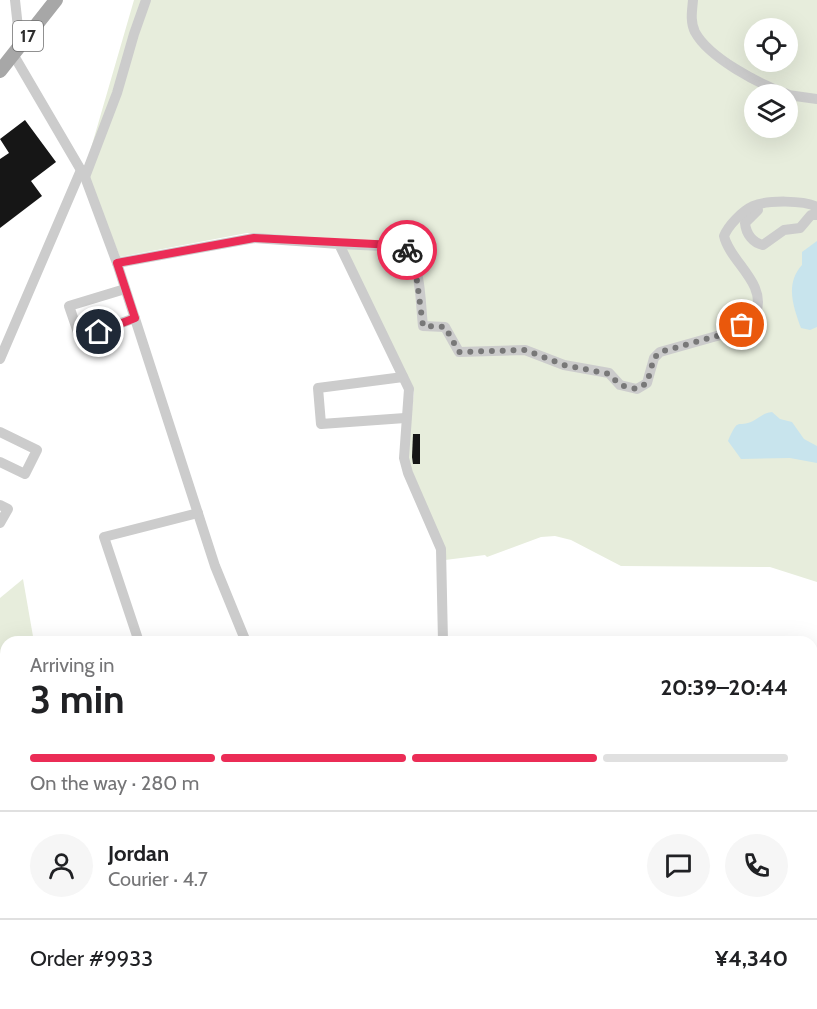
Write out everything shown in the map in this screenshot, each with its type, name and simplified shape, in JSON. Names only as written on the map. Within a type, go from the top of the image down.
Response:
[{"type":"main road","name":"17","points":[[0,71],[56,0]]},
{"type":"street","points":[[15,0],[17,50],[83,173],[117,263],[215,566],[244,636]]},
{"type":"street","points":[[0,359],[117,93],[146,0]]},
{"type":"street","points":[[693,0],[691,19],[694,31],[704,44],[717,56],[767,84]]},
{"type":"street","points":[[798,96],[817,99]]},
{"type":"street","points":[[117,263],[254,238],[404,247],[411,254],[415,266],[423,326],[445,327],[459,352],[525,350],[564,365],[609,374],[620,385],[637,389],[647,383],[654,358],[660,352],[731,332],[756,313],[758,301],[754,287],[727,248],[724,236],[726,230],[748,210],[763,204],[802,201],[817,207]]},
{"type":"street","points":[[763,204],[745,223],[746,229],[758,244],[763,245],[784,230],[800,228],[811,215],[817,214]]},
{"type":"street","points":[[339,244],[409,389],[410,399],[405,418],[404,458],[408,473],[441,549],[443,636]]},
{"type":"street","points":[[125,289],[69,306],[80,338],[135,318]]},
{"type":"street","points":[[403,377],[318,388],[321,424],[405,418]]},
{"type":"street","points":[[0,432],[38,450],[25,474],[0,462]]},
{"type":"street","points":[[0,505],[8,509],[0,524]]},
{"type":"street","points":[[137,636],[104,537],[198,513]]},
{"type":"green space","points":[[134,0],[817,0],[817,582],[770,567],[621,566],[571,540],[555,536],[541,537],[487,557],[485,555],[445,560],[414,490],[407,452],[414,392],[346,249],[363,240],[247,233],[120,257],[90,183],[87,162]]},
{"type":"green space","points":[[23,579],[33,636],[0,636],[0,598]]},
{"type":"water","points":[[817,241],[817,327],[810,330],[801,328],[793,303],[792,287],[802,265],[802,252]]},
{"type":"water","points":[[772,412],[780,419],[792,422],[804,439],[817,446],[817,463],[790,458],[741,459],[728,441],[734,428]]},
{"type":"building","points":[[25,120],[56,162],[31,181],[42,196],[0,228],[0,159],[9,153],[0,139]]},
{"type":"building","points":[[413,434],[420,434],[420,464],[413,464]]},
{"type":"way so far","points":[[407,250],[415,266],[423,326],[445,327],[459,352],[509,348],[525,350],[564,365],[609,374],[620,385],[637,389],[647,383],[654,358],[660,352],[688,346],[731,332],[742,325]]},
{"type":"route","points":[[99,332],[135,318],[117,263],[254,238],[395,245],[407,250]]}]
